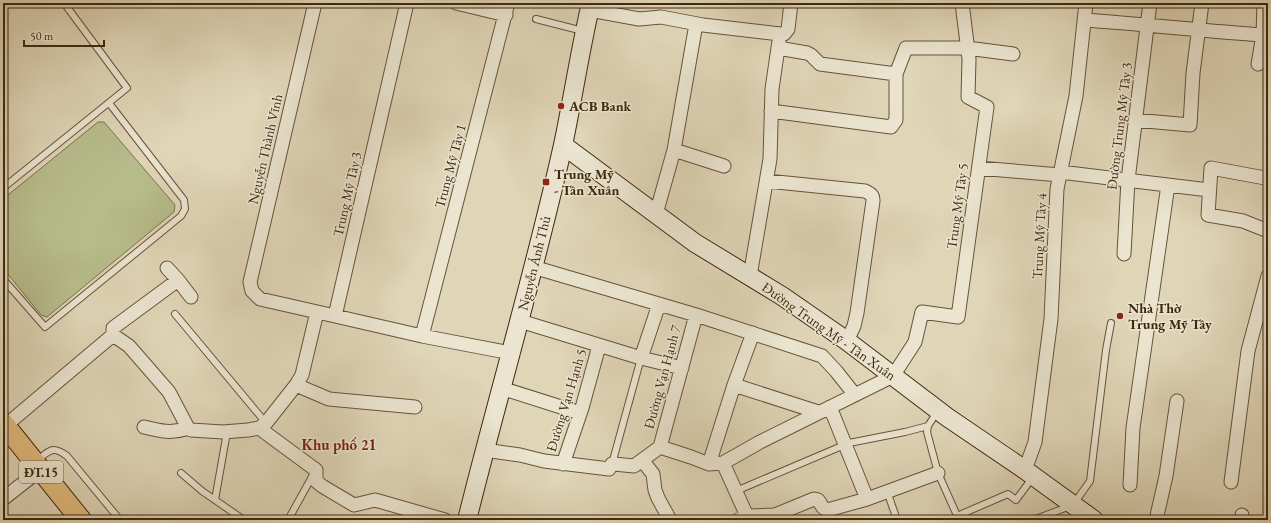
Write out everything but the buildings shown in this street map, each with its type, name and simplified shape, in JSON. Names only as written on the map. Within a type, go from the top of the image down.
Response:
[{"type":"main road","name":"ĐT.15","points":[[4,424],[81,520]]},
{"type":"street","name":"Nguyễn Thành Vĩnh","points":[[315,3],[250,282],[252,291],[260,299],[317,312]]},
{"type":"street","name":"Trung Mỹ Tây 3","points":[[335,316],[407,3]]},
{"type":"street","points":[[456,3],[507,9]]},
{"type":"street","points":[[590,6],[643,19],[661,17],[696,24],[784,34],[788,29],[792,3]]},
{"type":"street","name":"Trung Mỹ Tây 5","points":[[893,376],[915,342],[922,312],[958,317],[987,107],[968,97],[968,59],[962,3]]},
{"type":"street","name":"Trung Mỹ Tây 4","points":[[1030,473],[1051,319],[1057,189],[1076,96],[1086,3]]},
{"type":"street","name":"Đường Trung Mỹ Tây 3","points":[[1124,254],[1128,180],[1150,3]]},
{"type":"street","points":[[1135,120],[1190,125],[1193,73],[1202,3]]},
{"type":"street","points":[[1258,64],[1263,36],[1264,3]]},
{"type":"street","name":"Nguyễn Ảnh Thủ","points":[[467,520],[484,450],[520,322],[563,144],[590,6]]},
{"type":"street","name":"Trung Mỹ Tây 1","points":[[422,336],[507,9]]},
{"type":"street","points":[[1084,20],[1148,24],[1198,31],[1263,36]]},
{"type":"street","points":[[656,214],[674,150],[696,24]]},
{"type":"street","points":[[750,276],[770,159],[772,89],[780,34]]},
{"type":"street","points":[[778,48],[807,53],[820,64],[896,74]]},
{"type":"street","points":[[771,111],[891,126],[896,120],[896,74],[906,48],[967,48],[1013,54]]},
{"type":"street","name":"Đường Trung Mỹ - Tân Xuân","points":[[563,144],[695,243],[782,296],[847,341],[938,410],[1030,473],[1094,520]]},
{"type":"street","points":[[674,150],[724,166]]},
{"type":"street","points":[[979,168],[1060,173],[1208,190]]},
{"type":"street","points":[[1265,178],[1211,168],[1208,190],[1208,215],[1243,220],[1268,231]]},
{"type":"street","points":[[766,181],[865,192],[871,194],[873,197],[858,313],[847,341]]},
{"type":"street","points":[[1130,485],[1133,428],[1168,185]]},
{"type":"street","points":[[533,267],[696,315],[822,356],[836,371],[854,395]]},
{"type":"street","points":[[167,268],[191,297]]},
{"type":"street","points":[[1231,482],[1248,351],[1268,276]]},
{"type":"street","points":[[113,334],[113,328],[178,280]]},
{"type":"street","points":[[641,358],[659,304]]},
{"type":"street","points":[[113,334],[129,346],[169,392],[188,428],[197,431],[227,432],[248,430],[263,426],[296,386],[302,375],[317,312],[422,336],[511,353]]},
{"type":"street","name":"Đường Vạn Hạnh 7","points":[[660,447],[696,315]]},
{"type":"street","points":[[520,322],[641,358],[682,368]]},
{"type":"street","points":[[709,464],[734,385],[753,333]]},
{"type":"street","points":[[4,424],[113,334]]},
{"type":"street","name":"Đường Vạn Hạnh 5","points":[[563,464],[580,413],[599,346]]},
{"type":"street","points":[[484,450],[563,464],[609,469],[612,464],[634,466],[660,447],[709,464],[723,463],[824,409],[893,376]]},
{"type":"street","points":[[734,385],[824,409],[846,444],[867,499]]},
{"type":"street","points":[[296,386],[329,399],[415,407]]},
{"type":"street","points":[[501,388],[580,413]]},
{"type":"street","points":[[1156,520],[1166,476],[1177,401]]},
{"type":"street","points":[[263,426],[316,470],[316,481],[354,505],[375,500],[445,520]]},
{"type":"street","points":[[144,428],[171,432],[188,428]]},
{"type":"street","points":[[642,460],[653,474],[655,490],[670,520]]},
{"type":"street","points":[[723,463],[736,492],[743,518],[776,518],[814,499],[818,500],[823,508],[826,509],[867,499],[938,473]]},
{"type":"street","points":[[3,500],[37,466]]},
{"type":"lane","points":[[3,188],[127,88],[65,3]]},
{"type":"lane","points":[[536,19],[584,32]]},
{"type":"lane","points":[[3,279],[45,327],[181,216],[185,209],[184,200],[109,103]]},
{"type":"lane","points":[[175,314],[263,426]]},
{"type":"lane","points":[[1033,520],[1073,505],[1090,481],[1106,350],[1111,323]]},
{"type":"lane","points":[[612,464],[641,358]]},
{"type":"lane","points":[[938,410],[928,426],[927,432],[938,473],[958,518],[1008,494],[1016,500],[1030,473]]},
{"type":"lane","points":[[736,492],[846,444],[928,426]]},
{"type":"lane","points":[[215,500],[227,432]]},
{"type":"lane","points":[[37,466],[52,450],[59,450],[67,456],[120,520]]},
{"type":"lane","points":[[288,520],[316,470]]},
{"type":"lane","points":[[181,473],[202,491],[244,520]]},
{"type":"lane","points":[[887,491],[897,520]]},
{"type":"green space","points":[[98,122],[104,122],[175,205],[174,212],[47,317],[41,315],[3,268],[3,199]]},
{"type":"place","name":"ACB Bank","points":[[561,106]]},
{"type":"place","name":"Trung Mỹ - Tân Xuân","points":[[546,182]]},
{"type":"place","name":"Nhà Thờ Trung Mỹ Tây","points":[[1120,316]]},
{"type":"district","name":"Khu phố 21","points":[[339,444]]}]
